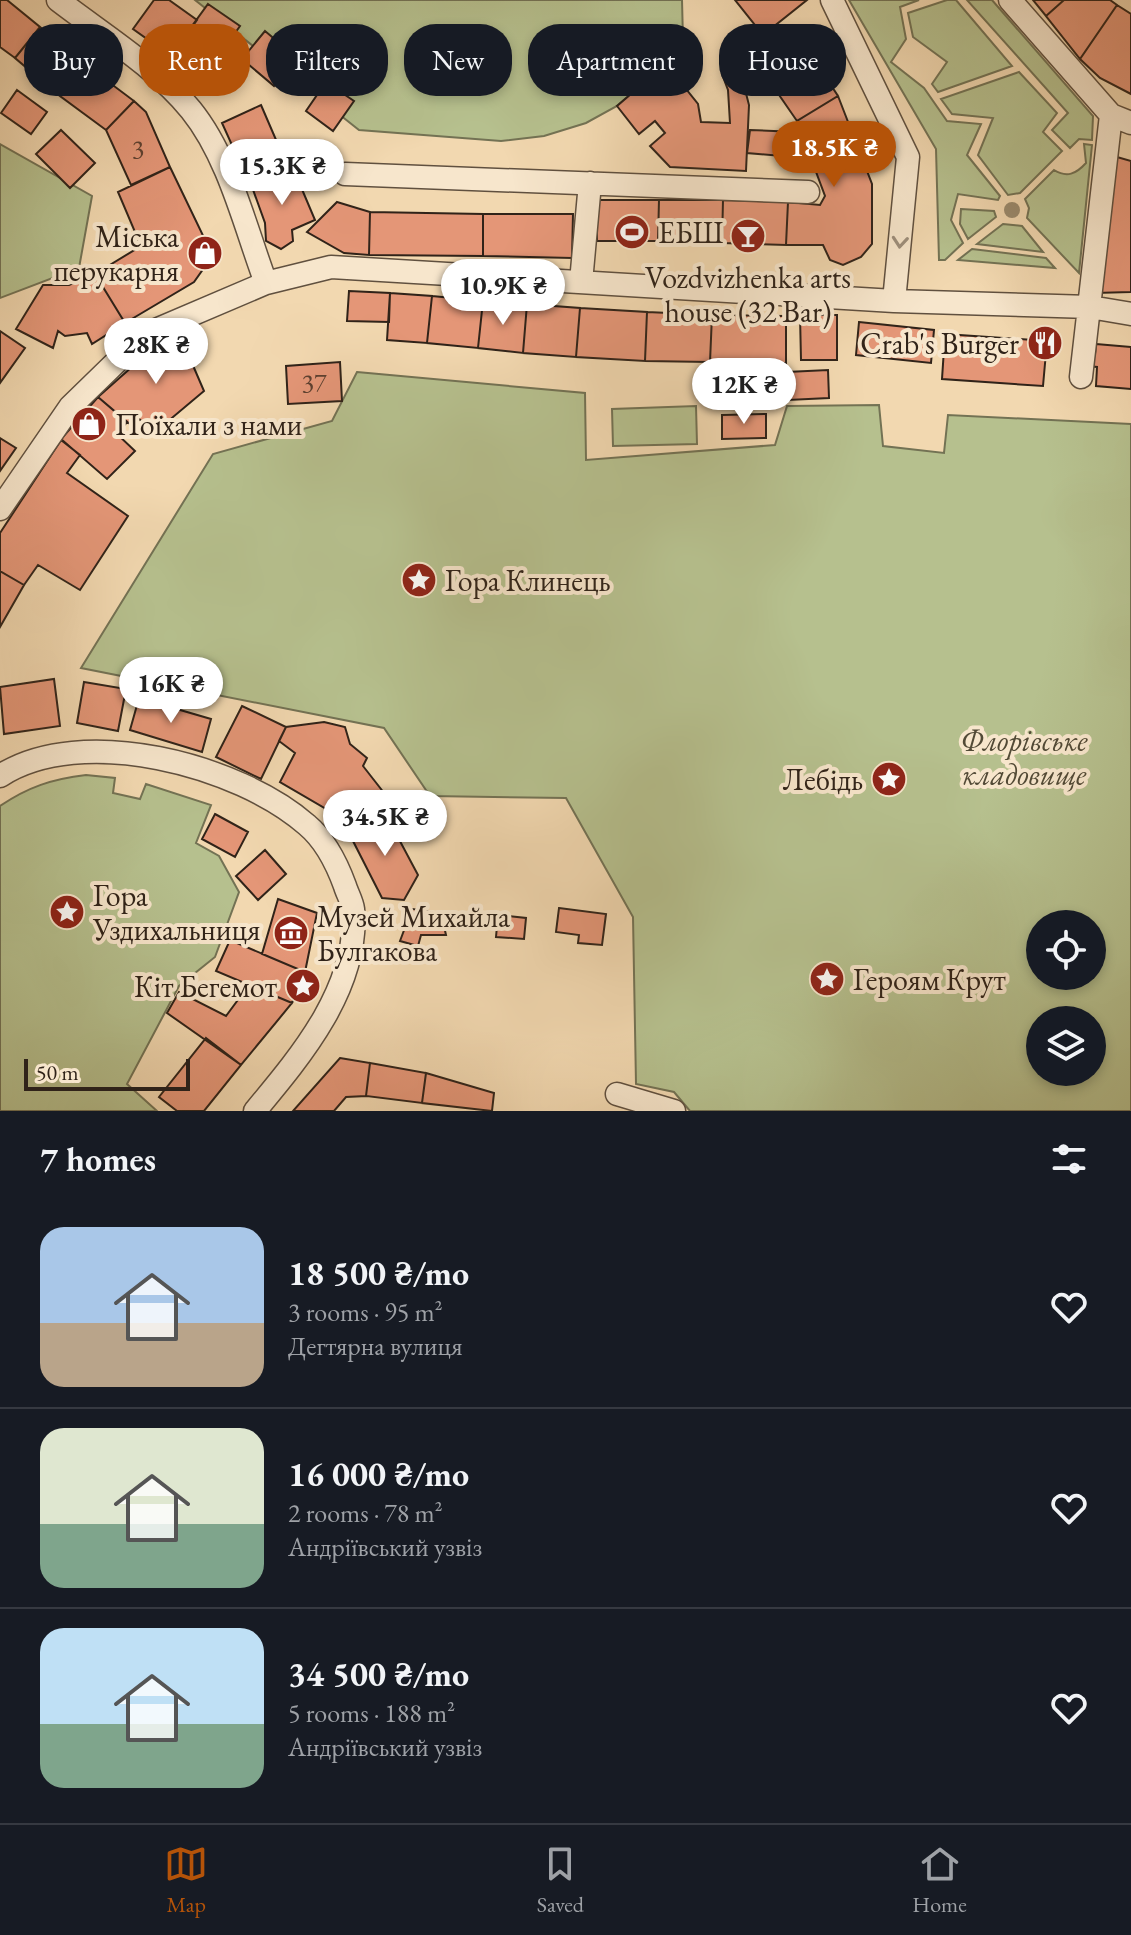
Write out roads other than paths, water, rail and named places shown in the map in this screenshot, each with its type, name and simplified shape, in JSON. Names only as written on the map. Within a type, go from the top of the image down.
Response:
[{"type":"street","points":[[58,0],[158,77],[190,109],[211,139],[266,283]]},
{"type":"street","points":[[832,0],[908,157],[894,301]]},
{"type":"street","points":[[1010,0],[1121,119],[1081,377]]},
{"type":"street","points":[[345,174],[808,192]]},
{"type":"street","points":[[581,282],[590,183]]},
{"type":"street","points":[[0,509],[70,407],[144,335],[266,283],[331,267],[894,301],[1090,307],[1131,314]]},
{"type":"street","points":[[2,771],[52,756],[101,751],[150,757],[203,770],[265,796],[309,826],[328,851],[337,864],[353,908],[348,958],[333,1004],[288,1072],[255,1111]]},
{"type":"street","points":[[617,1094],[674,1111]]},
{"type":"place","name":"ЕБШ","points":[[632,232]]},
{"type":"place","name":"Vozdvizhenka arts house (32 Bar)","points":[[748,236]]},
{"type":"place","name":"Міська перукарня","points":[[205,253]]},
{"type":"place","name":"Crab's Burger","points":[[1045,343]]},
{"type":"place","name":"Поїхали з нами","points":[[89,424]]},
{"type":"place","name":"Гора Клинець","points":[[419,580]]},
{"type":"place","name":"Лебідь","points":[[889,779]]},
{"type":"place","name":"Гора Уздихальниця","points":[[67,912]]},
{"type":"place","name":"Музей Михайла Булгакова","points":[[291,933]]},
{"type":"place","name":"Героям Крут","points":[[827,979]]},
{"type":"place","name":"Кіт Бегемот","points":[[303,986]]},
{"type":"park label","name":"Флорівське кладовище","points":[[1024,757]]}]
